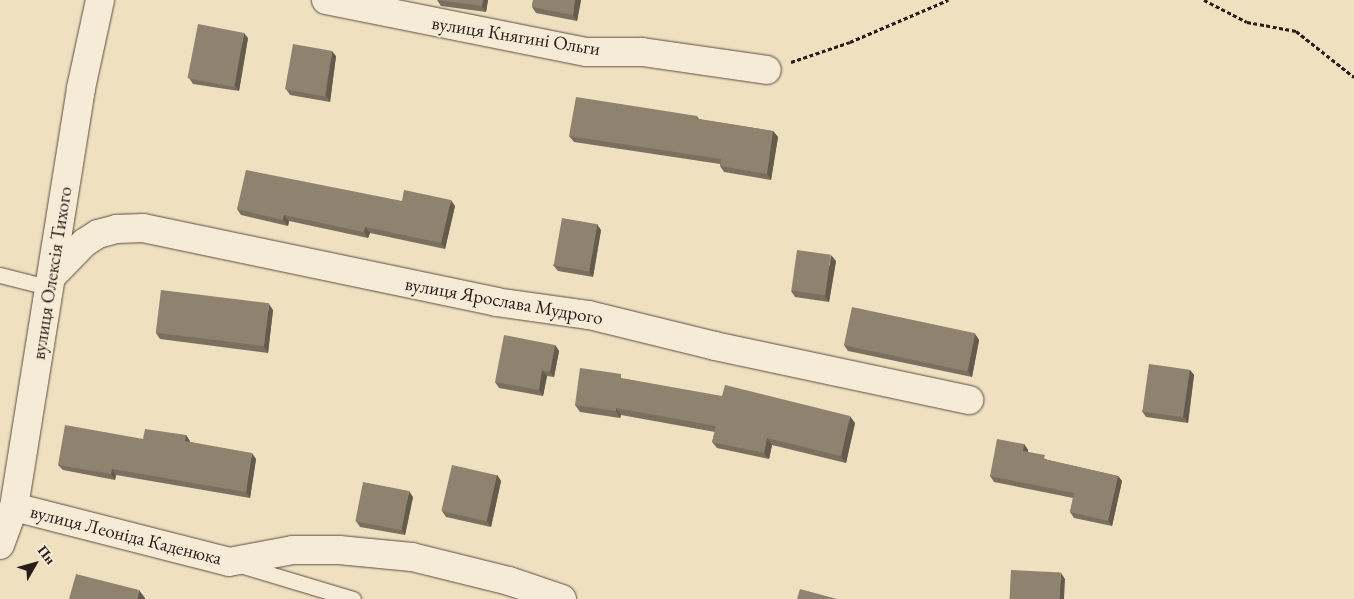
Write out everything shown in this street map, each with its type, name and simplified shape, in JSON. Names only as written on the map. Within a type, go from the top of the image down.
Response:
[{"type":"street","name":"вулиця Олексія Тихого","points":[[0,545],[14,507],[52,282],[81,88],[100,0]]},
{"type":"street","name":"вулиця Княгині Ольги","points":[[326,0],[586,52],[642,52],[767,70]]},
{"type":"street","name":"вулиця Ярослава Мудрого","points":[[52,282],[84,243],[98,234],[117,228],[142,228],[496,302],[590,315],[715,346],[969,400]]},
{"type":"street","name":"вулиця Леоніда Каденюка","points":[[14,507],[229,562],[293,550],[339,550],[412,558],[510,581],[562,599]]},
{"type":"lane","points":[[0,275],[52,282]]},
{"type":"lane","points":[[229,562],[353,599]]},
{"type":"path","points":[[767,70],[850,42],[948,0]]},
{"type":"path","points":[[1204,0],[1246,22],[1296,31],[1354,77]]},
{"type":"building","points":[[438,0],[483,0],[482,6]]},
{"type":"building","points":[[533,0],[575,0],[573,15],[532,7]]},
{"type":"building","points":[[198,24],[244,33],[234,87],[188,78]]},
{"type":"building","points":[[293,44],[332,51],[324,96],[285,89]]},
{"type":"building","points":[[576,97],[697,116],[696,119],[773,131],[767,174],[720,166],[721,159],[569,136]]},
{"type":"building","points":[[246,170],[402,201],[404,190],[451,200],[441,243],[365,227],[364,232],[284,215],[283,220],[237,209]]},
{"type":"building","points":[[562,218],[597,224],[589,272],[554,265]]},
{"type":"building","points":[[797,250],[831,255],[825,295],[791,291]]},
{"type":"building","points":[[161,290],[269,303],[264,346],[156,333]]},
{"type":"building","points":[[852,307],[975,333],[967,371],[844,345]]},
{"type":"building","points":[[504,335],[555,345],[550,372],[542,370],[539,390],[495,382]]},
{"type":"building","points":[[1149,364],[1190,370],[1183,417],[1142,412]]},
{"type":"building","points":[[580,368],[621,374],[621,378],[722,396],[725,385],[850,416],[841,456],[767,438],[764,453],[712,442],[716,426],[616,408],[616,411],[575,405]]},
{"type":"building","points":[[65,425],[143,439],[145,429],[186,435],[185,441],[252,453],[246,492],[112,469],[111,474],[58,465]]},
{"type":"building","points":[[997,439],[1024,444],[1023,451],[1045,455],[1044,459],[1118,476],[1108,521],[1070,512],[1074,493],[990,476]]},
{"type":"building","points":[[452,465],[497,475],[486,521],[441,511]]},
{"type":"building","points":[[363,482],[409,491],[402,530],[355,521]]},
{"type":"building","points":[[1011,570],[1061,573],[1060,599],[1009,599]]},
{"type":"building","points":[[76,574],[139,590],[137,599],[69,599]]},
{"type":"building","points":[[800,589],[837,599],[797,599]]}]
